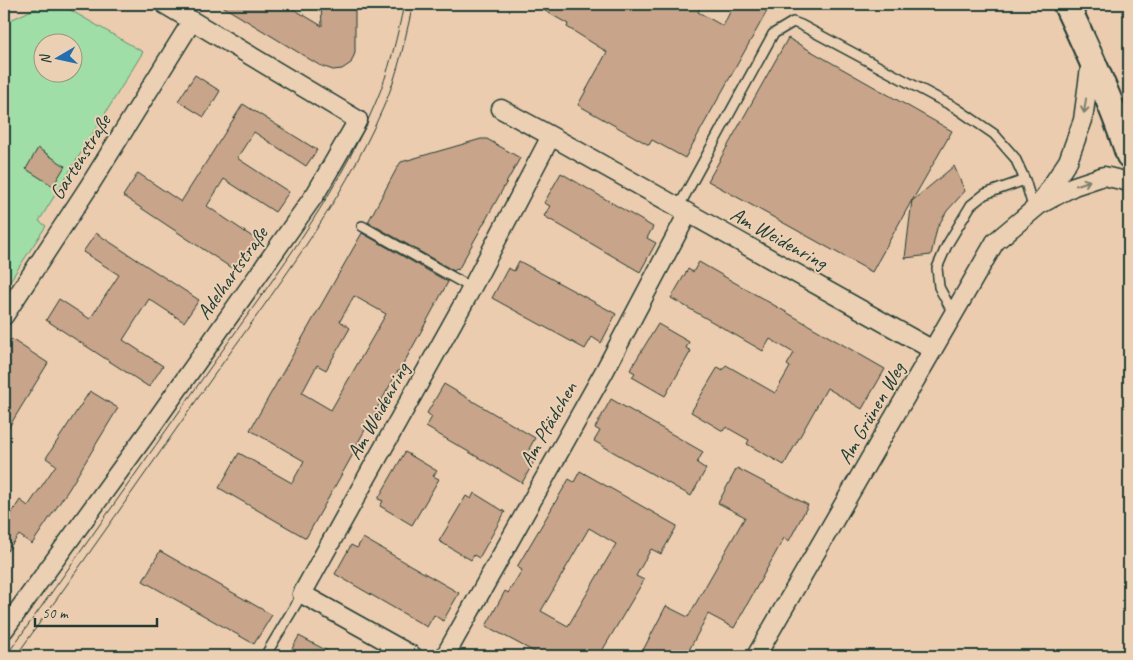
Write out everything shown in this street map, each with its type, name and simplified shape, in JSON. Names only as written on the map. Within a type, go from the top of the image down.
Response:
[{"type":"main road","points":[[1066,4],[1117,118],[1129,155]]},
{"type":"street","name":"Adelhartstraße","points":[[4,630],[147,433],[316,194],[358,120],[164,4]]},
{"type":"street","name":"Gartenstraße","points":[[4,316],[88,188],[192,21]]},
{"type":"street","name":"Am Grünen Weg","points":[[1036,208],[1068,161],[1083,120],[1091,57]]},
{"type":"street","name":"Am Weidenring","points":[[501,109],[933,350]]},
{"type":"street","name":"Am Weidenring","points":[[302,594],[472,288],[551,136]]},
{"type":"street","name":"Am Grünen Weg","points":[[756,656],[995,242],[1036,208],[1074,186],[1104,176],[1129,182]]},
{"type":"street","name":"Am Pfädchen","points":[[445,656],[604,372],[683,210]]},
{"type":"street","points":[[302,594],[414,656]]},
{"type":"lane","points":[[683,210],[773,34],[793,22],[956,108],[994,134],[1016,158],[1036,208]]},
{"type":"lane","points":[[954,315],[939,286],[937,268],[947,245],[971,205],[985,194],[1025,180]]},
{"type":"lane","points":[[362,226],[472,288]]},
{"type":"lane","points":[[265,656],[302,594]]},
{"type":"green space","points":[[45,4],[60,4],[143,52],[39,221],[46,226],[4,290],[4,23]]},
{"type":"building","points":[[219,4],[285,4],[322,26],[321,4],[355,4],[355,53],[351,63],[342,69],[333,70],[319,65]]},
{"type":"building","points":[[533,4],[701,4],[698,12],[723,26],[734,4],[771,4],[685,158],[652,140],[649,145],[578,105],[607,52],[567,27],[568,24]]},
{"type":"building","points":[[788,38],[952,131],[912,201],[954,166],[965,191],[947,211],[937,228],[931,255],[905,258],[912,200],[872,272],[708,181]]},
{"type":"building","points":[[195,75],[220,91],[204,117],[178,101]]},
{"type":"building","points":[[243,104],[317,150],[306,166],[254,132],[237,158],[289,192],[275,212],[224,179],[207,206],[257,240],[236,271],[123,196],[138,173],[181,202]]},
{"type":"building","points":[[481,139],[487,139],[520,158],[458,270],[454,271],[368,222],[401,162]]},
{"type":"building","points":[[38,148],[65,166],[53,186],[26,169]]},
{"type":"building","points":[[561,173],[653,227],[647,238],[656,243],[640,272],[544,216],[550,206],[544,203]]},
{"type":"building","points":[[96,233],[199,300],[184,322],[149,299],[123,340],[163,366],[149,387],[46,320],[59,299],[90,319],[119,275],[83,252]]},
{"type":"building","points":[[362,233],[448,282],[306,538],[219,488],[239,453],[292,483],[304,461],[250,430]],"holes":[[[354,296],[386,314],[331,410],[302,393],[317,365],[326,370],[350,328],[340,321]]]},
{"type":"building","points":[[519,261],[616,314],[601,343],[592,337],[585,349],[492,298],[508,268],[514,271]]},
{"type":"building","points":[[699,262],[885,369],[862,409],[827,388],[784,465],[747,444],[749,440],[726,427],[723,431],[691,412],[718,367],[723,370],[726,365],[775,393],[790,367],[787,365],[794,353],[770,339],[763,351],[671,298],[688,269],[693,272]]},
{"type":"building","points":[[658,324],[689,342],[686,348],[691,351],[665,396],[632,377],[635,373],[630,370]]},
{"type":"building","points":[[11,339],[48,363],[4,435],[4,351]]},
{"type":"building","points":[[444,384],[535,438],[529,449],[538,454],[522,483],[426,427],[432,417],[427,413]]},
{"type":"building","points":[[90,391],[118,408],[69,489],[32,544],[19,535],[4,555],[4,525],[20,500],[28,506],[56,465],[46,458]]},
{"type":"building","points":[[611,399],[703,452],[697,463],[706,469],[691,496],[594,441],[600,431],[595,428]]},
{"type":"building","points":[[405,452],[437,471],[433,476],[439,479],[412,525],[380,506],[383,501],[378,499]]},
{"type":"building","points":[[737,468],[808,505],[789,541],[784,538],[734,628],[708,614],[686,656],[640,656],[666,606],[688,617],[745,517],[718,503]]},
{"type":"building","points":[[580,471],[677,526],[661,554],[651,549],[636,576],[644,580],[599,656],[542,656],[486,626],[505,591],[508,593],[522,570],[517,567],[569,479],[574,482]],"holes":[[[589,528],[616,544],[568,626],[541,611]]]},
{"type":"building","points":[[474,493],[505,512],[479,558],[474,555],[471,560],[439,541],[466,496],[471,499]]},
{"type":"building","points":[[363,538],[459,593],[443,621],[434,615],[427,627],[335,574],[351,545],[357,548]]},
{"type":"building","points":[[160,551],[272,615],[254,644],[143,581]]},
{"type":"building","points":[[299,636],[337,656],[288,656]]},
{"type":"tram line","points":[[6,656],[275,277],[319,210],[340,175],[380,92],[392,55],[404,4]]},
{"type":"tram line","points":[[16,656],[282,280],[326,214],[366,144],[383,108],[401,57],[413,4]]}]
